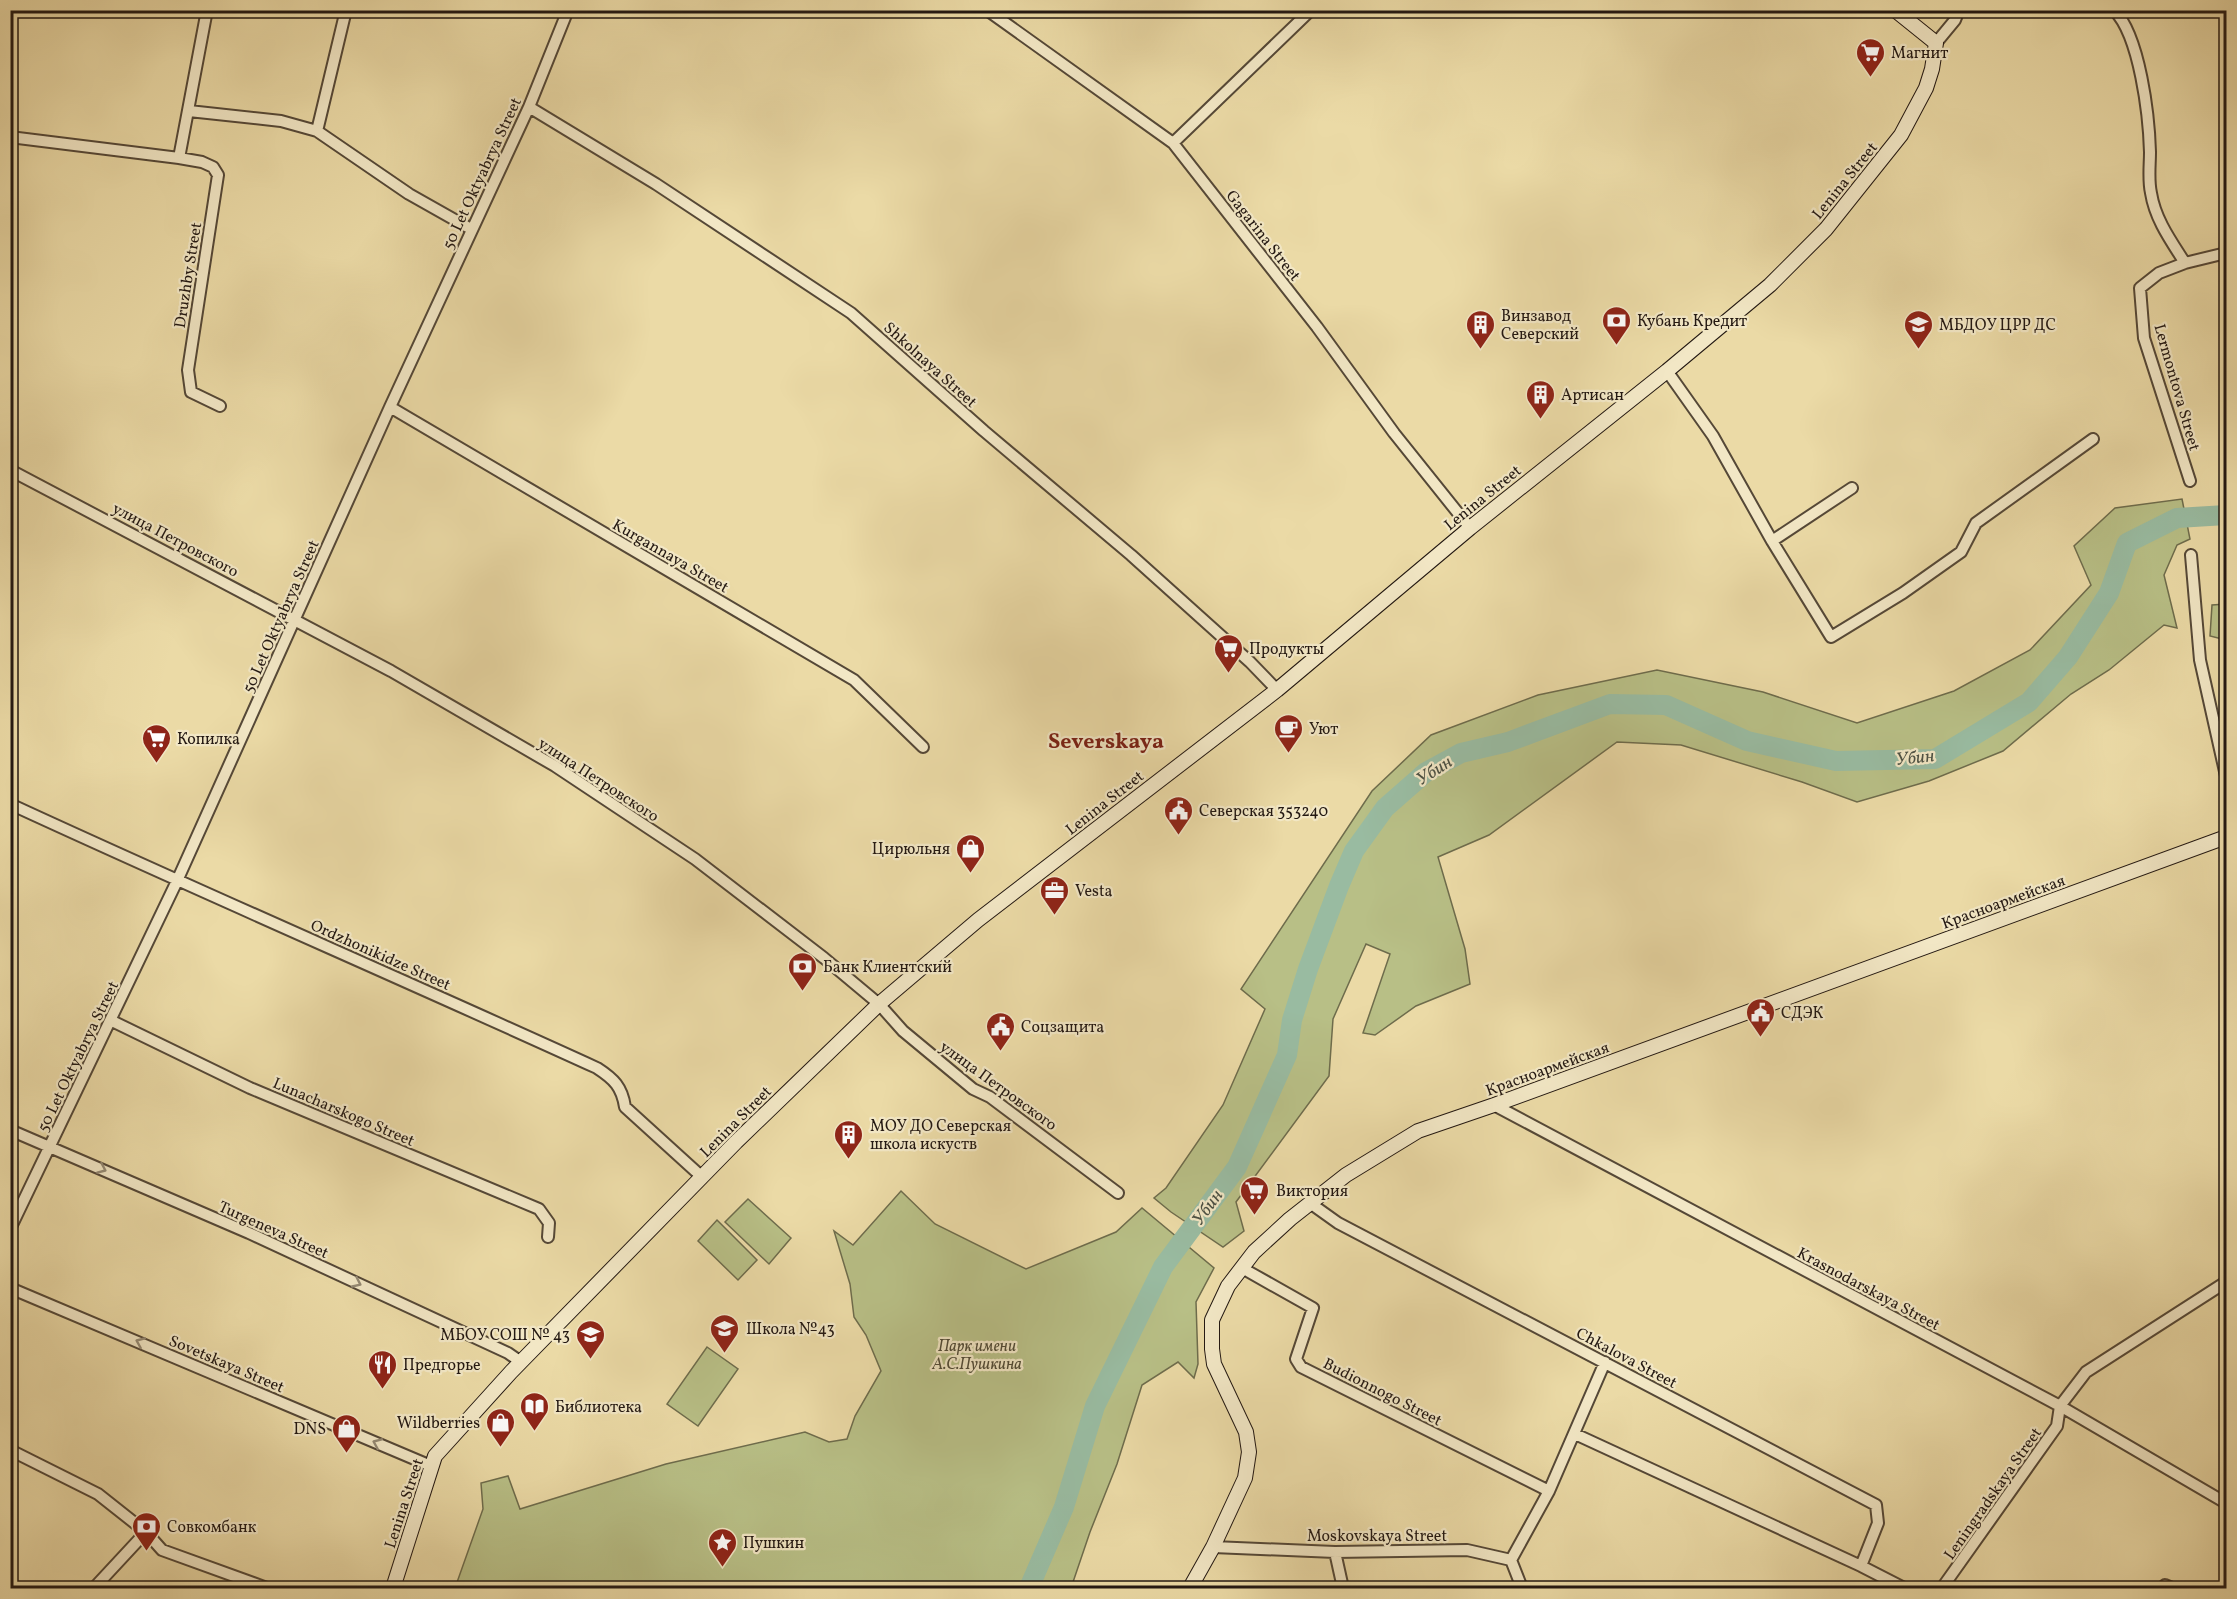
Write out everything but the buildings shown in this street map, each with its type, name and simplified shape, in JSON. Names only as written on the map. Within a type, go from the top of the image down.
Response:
[{"type":"street","points":[[179,158],[207,10]]},
{"type":"street","points":[[317,131],[346,10]]},
{"type":"street","name":"50 Let Oktyabrya Street","points":[[10,1229],[177,881],[390,406],[529,107],[568,10]]},
{"type":"street","name":"Gagarina Street","points":[[987,10],[1173,143],[1317,327],[1394,434],[1470,528]]},
{"type":"street","points":[[1173,143],[1311,10]]},
{"type":"street","points":[[1895,10],[1935,44],[1955,20],[1959,10]]},
{"type":"street","points":[[2114,10],[2120,16],[2129,37],[2145,93],[2151,193],[2163,228],[2186,263]]},
{"type":"street","name":"Lenina Street","points":[[393,1588],[435,1456],[521,1362],[702,1177],[879,1004],[978,920],[1277,690],[1470,528],[1667,371],[1770,285],[1826,229],[1901,135],[1926,88],[1932,69],[1935,44]]},
{"type":"street","name":"Shkolnaya Street","points":[[529,107],[656,184],[850,313],[984,431],[1131,555],[1250,662],[1277,690]]},
{"type":"street","points":[[189,111],[282,121],[317,131],[409,194],[471,229]]},
{"type":"street","name":"Druzhby Street","points":[[10,137],[179,158],[213,166],[218,175],[188,370],[191,392],[220,406]]},
{"type":"street","name":"Lermontova Street","points":[[2190,481],[2144,338],[2140,288],[2158,273],[2226,253]]},
{"type":"street","points":[[1667,371],[1713,436],[1772,541],[1831,637],[1903,593],[1961,552],[1976,523],[2093,439]]},
{"type":"street","name":"Kurgannaya Street","points":[[390,406],[854,680],[923,747]]},
{"type":"street","name":"улица Петровского","points":[[10,470],[391,671],[555,766],[695,859],[824,958],[879,1004],[903,1031],[973,1089],[990,1097],[1118,1193]]},
{"type":"street","points":[[1772,541],[1852,488]]},
{"type":"street","points":[[2192,555],[2200,660],[2226,776]]},
{"type":"street","name":"Ordzhonikidze Street","points":[[10,804],[597,1068],[622,1091],[625,1107],[702,1177]]},
{"type":"street","name":"Красноармейская","points":[[1190,1588],[1213,1547],[1245,1479],[1249,1452],[1246,1432],[1214,1365],[1212,1320],[1228,1286],[1254,1252],[1346,1175],[1418,1131],[2226,837]]},
{"type":"street","name":"Lunacharskogo Street","points":[[111,1022],[250,1088],[539,1209],[549,1223],[548,1237]]},
{"type":"street","name":"Krasnodarskaya Street","points":[[1494,1105],[2060,1406],[2226,1503]]},
{"type":"street","name":"Turgeneva Street","points":[[10,1130],[249,1233],[508,1353],[521,1362]]},
{"type":"street","name":"Chkalova Street","points":[[1310,1203],[1338,1223],[1876,1506],[1878,1523],[1861,1566]]},
{"type":"street","name":"Budionnogo Street","points":[[1242,1268],[1313,1308],[1296,1359],[1301,1367],[1549,1491]]},
{"type":"street","name":"Leningradskaya Street","points":[[1942,1588],[2057,1426],[2060,1406],[2086,1372],[2226,1282]]},
{"type":"street","name":"Sovetskaya Street","points":[[10,1288],[431,1466]]},
{"type":"street","points":[[1522,1588],[1511,1560],[1549,1491],[1605,1362]]},
{"type":"street","points":[[1575,1434],[1904,1588]]},
{"type":"street","points":[[10,1450],[98,1494],[146,1532],[162,1550],[267,1588]]},
{"type":"street","points":[[94,1588],[146,1532]]},
{"type":"street","name":"Moskovskaya Street","points":[[1213,1547],[1335,1552],[1467,1550],[1511,1560]]},
{"type":"street","points":[[1335,1552],[1343,1588]]},
{"type":"street","points":[[2162,1588],[2165,1585],[2172,1588]]},
{"type":"green space","points":[[2182,499],[2190,539],[2177,545],[2164,575],[2177,628],[2164,625],[2109,670],[2071,694],[2003,751],[1929,781],[1857,802],[1802,782],[1681,745],[1617,742],[1489,835],[1438,857],[1465,949],[1470,984],[1416,1006],[1375,1035],[1363,1033],[1390,954],[1366,944],[1333,1019],[1329,1076],[1236,1202],[1244,1231],[1223,1247],[1154,1198],[1166,1188],[1223,1105],[1265,1009],[1241,989],[1372,791],[1431,735],[1538,695],[1657,670],[1763,692],[1857,723],[1954,691],[2030,650],[2091,585],[2074,546],[2115,508]]},
{"type":"green space","points":[[2226,604],[2226,640],[2210,636],[2212,605]]},
{"type":"green space","name":"Парк имени А.С.Пушкина","points":[[901,1191],[935,1224],[1026,1269],[1116,1232],[1142,1208],[1214,1268],[1196,1302],[1198,1364],[1194,1378],[1178,1362],[1142,1385],[1117,1464],[1071,1588],[455,1588],[483,1509],[481,1483],[508,1476],[520,1509],[666,1464],[805,1432],[829,1442],[847,1439],[855,1416],[881,1371],[866,1335],[854,1317],[850,1284],[834,1231],[853,1245]]},
{"type":"green space","points":[[748,1199],[791,1238],[769,1264],[725,1222]]},
{"type":"green space","points":[[717,1220],[757,1260],[738,1280],[698,1241]]},
{"type":"green space","points":[[707,1347],[738,1369],[698,1426],[667,1404]]},
{"type":"waterway","name":"Убин","points":[[1029,1588],[1064,1507],[1095,1406],[1163,1267],[1237,1167],[1287,1055],[1292,1020],[1339,886],[1354,851],[1385,808],[1426,772],[1461,753],[1508,742],[1610,704],[1666,705],[1747,741],[1836,761],[1935,759],[2029,702],[2068,657],[2109,593],[2127,543],[2177,518],[2226,515]]},
{"type":"place","name":"Магнит","points":[[1870,78]]},
{"type":"place","name":"Кубань Кредит","points":[[1616,346]]},
{"type":"place","name":"Винзавод Северский","points":[[1480,350]]},
{"type":"place","name":"МБДОУ ЦРР ДС","points":[[1918,350]]},
{"type":"place","name":"Артисан","points":[[1540,420]]},
{"type":"place","name":"Продукты","points":[[1228,674]]},
{"type":"place","name":"Уют","points":[[1288,754]]},
{"type":"place","name":"Копилка","points":[[156,764]]},
{"type":"place","name":"Северская 353240","points":[[1178,836]]},
{"type":"place","name":"Цирюльня","points":[[971,874]]},
{"type":"place","name":"Vesta","points":[[1054,916]]},
{"type":"place","name":"Банк Клиентский","points":[[802,992]]},
{"type":"place","name":"СДЭК","points":[[1760,1038]]},
{"type":"place","name":"Соцзащита","points":[[1000,1052]]},
{"type":"place","name":"МОУ ДО Северская школа искуств","points":[[849,1160]]},
{"type":"place","name":"Виктория","points":[[1255,1216]]},
{"type":"place","name":"Школа №43","points":[[725,1354]]},
{"type":"place","name":"МБОУ СОШ № 43","points":[[591,1360]]},
{"type":"place","name":"Предгорье","points":[[382,1390]]},
{"type":"place","name":"Библиотека","points":[[534,1432]]},
{"type":"place","name":"Wildberries","points":[[501,1448]]},
{"type":"place","name":"DNS","points":[[347,1454]]},
{"type":"place","name":"Совкомбанк","points":[[146,1552]]},
{"type":"place","name":"Пушкин","points":[[722,1568]]},
{"type":"district","name":"Severskaya","points":[[1106,740]]}]
